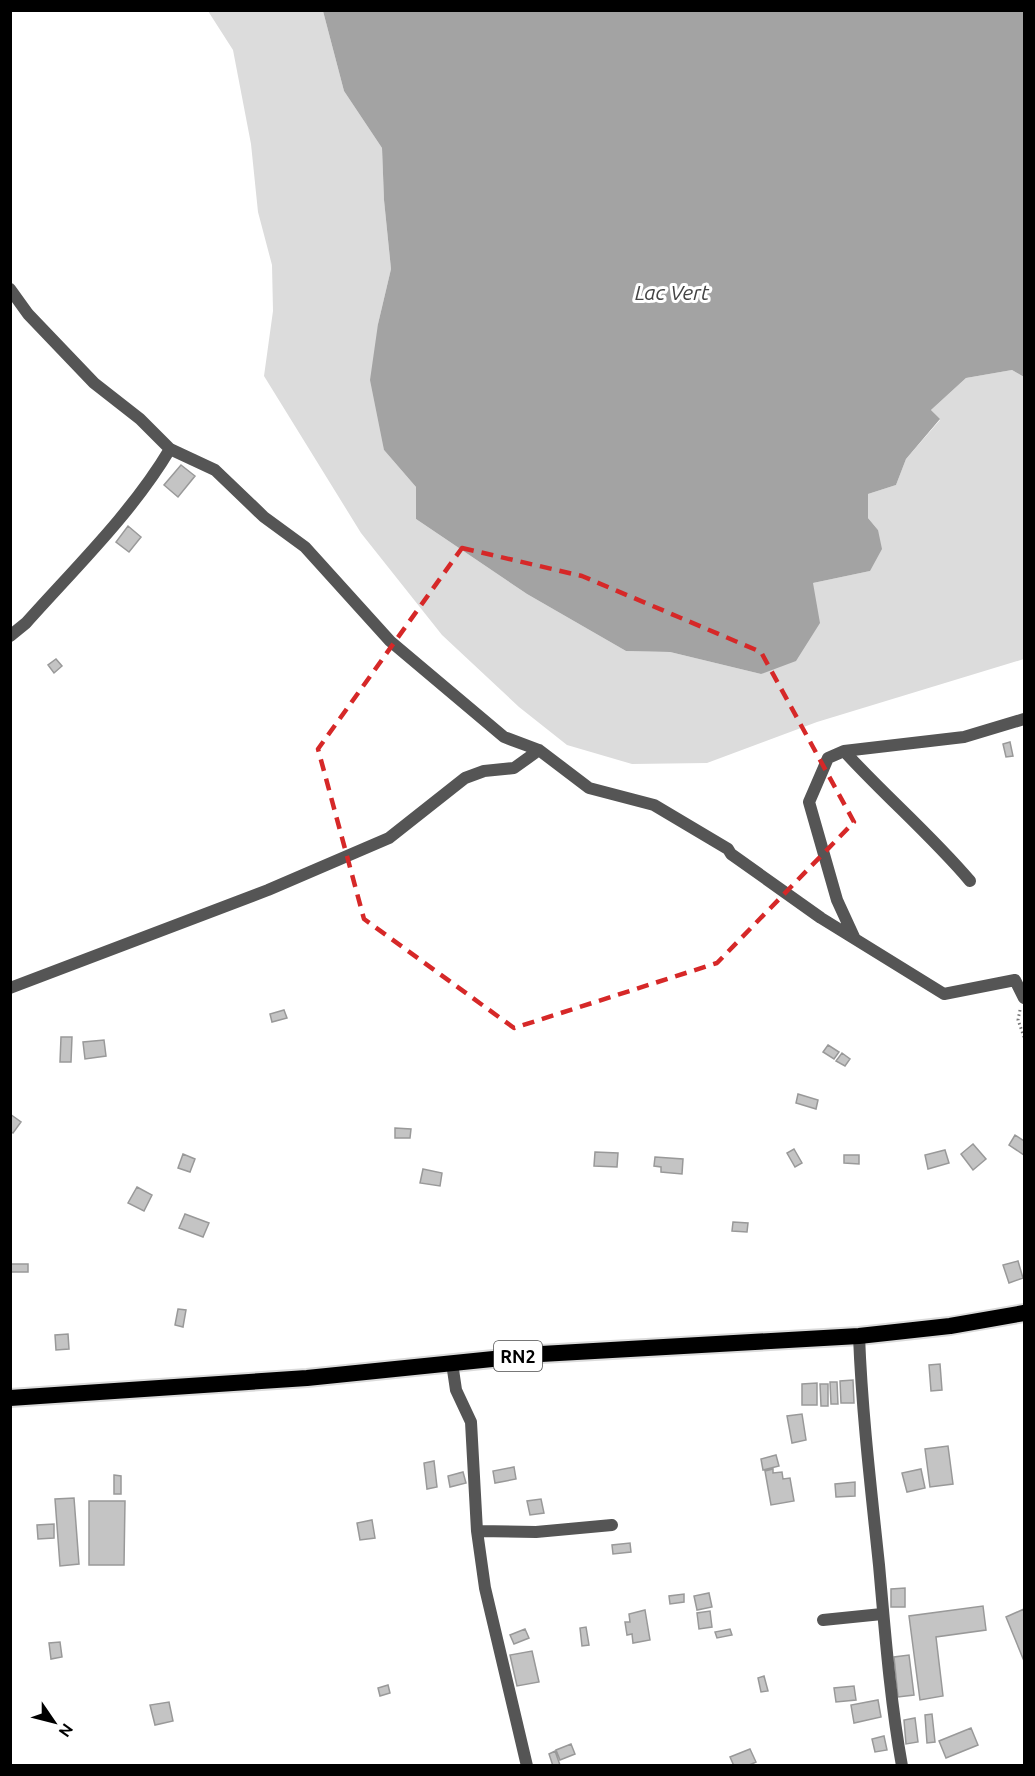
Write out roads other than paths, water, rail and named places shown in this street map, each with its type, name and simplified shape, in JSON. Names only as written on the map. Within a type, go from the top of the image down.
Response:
[{"type":"highway","name":"RN2","points":[[10,1398],[307,1378],[541,1354],[859,1336],[950,1326],[1024,1313]]},
{"type":"street","points":[[10,289],[28,314],[94,383],[140,419],[170,449],[215,470],[264,517],[305,548],[390,642],[504,737],[539,750],[589,788],[654,805],[728,849],[731,854],[821,918],[944,994],[1015,980],[1024,998]]},
{"type":"street","points":[[10,636],[26,623],[108,531],[149,481],[170,449]]},
{"type":"street","points":[[854,937],[837,900],[809,802],[828,758],[844,751],[882,749],[964,737],[1024,719]]},
{"type":"street","points":[[10,988],[268,890],[389,838],[465,778],[484,771],[514,768],[539,750]]},
{"type":"street","points":[[844,751],[890,801],[937,842],[970,881]]},
{"type":"street","points":[[859,1336],[862,1405],[882,1614],[892,1712],[902,1766]]},
{"type":"street","points":[[452,1363],[456,1390],[471,1422],[477,1531],[499,1656],[526,1766]]},
{"type":"street","points":[[477,1531],[536,1532],[612,1525]]},
{"type":"street","points":[[823,1620],[882,1614]]},
{"type":"water","name":"Lac Vert","points":[[323,11],[1024,11],[1024,377],[1012,370],[966,378],[931,410],[940,419],[906,459],[896,485],[868,494],[868,518],[878,530],[882,549],[870,571],[813,583],[820,623],[796,661],[761,674],[670,652],[626,651],[527,594],[416,519],[416,487],[384,450],[370,380],[378,324],[391,269],[384,200],[382,148],[344,91]]}]
